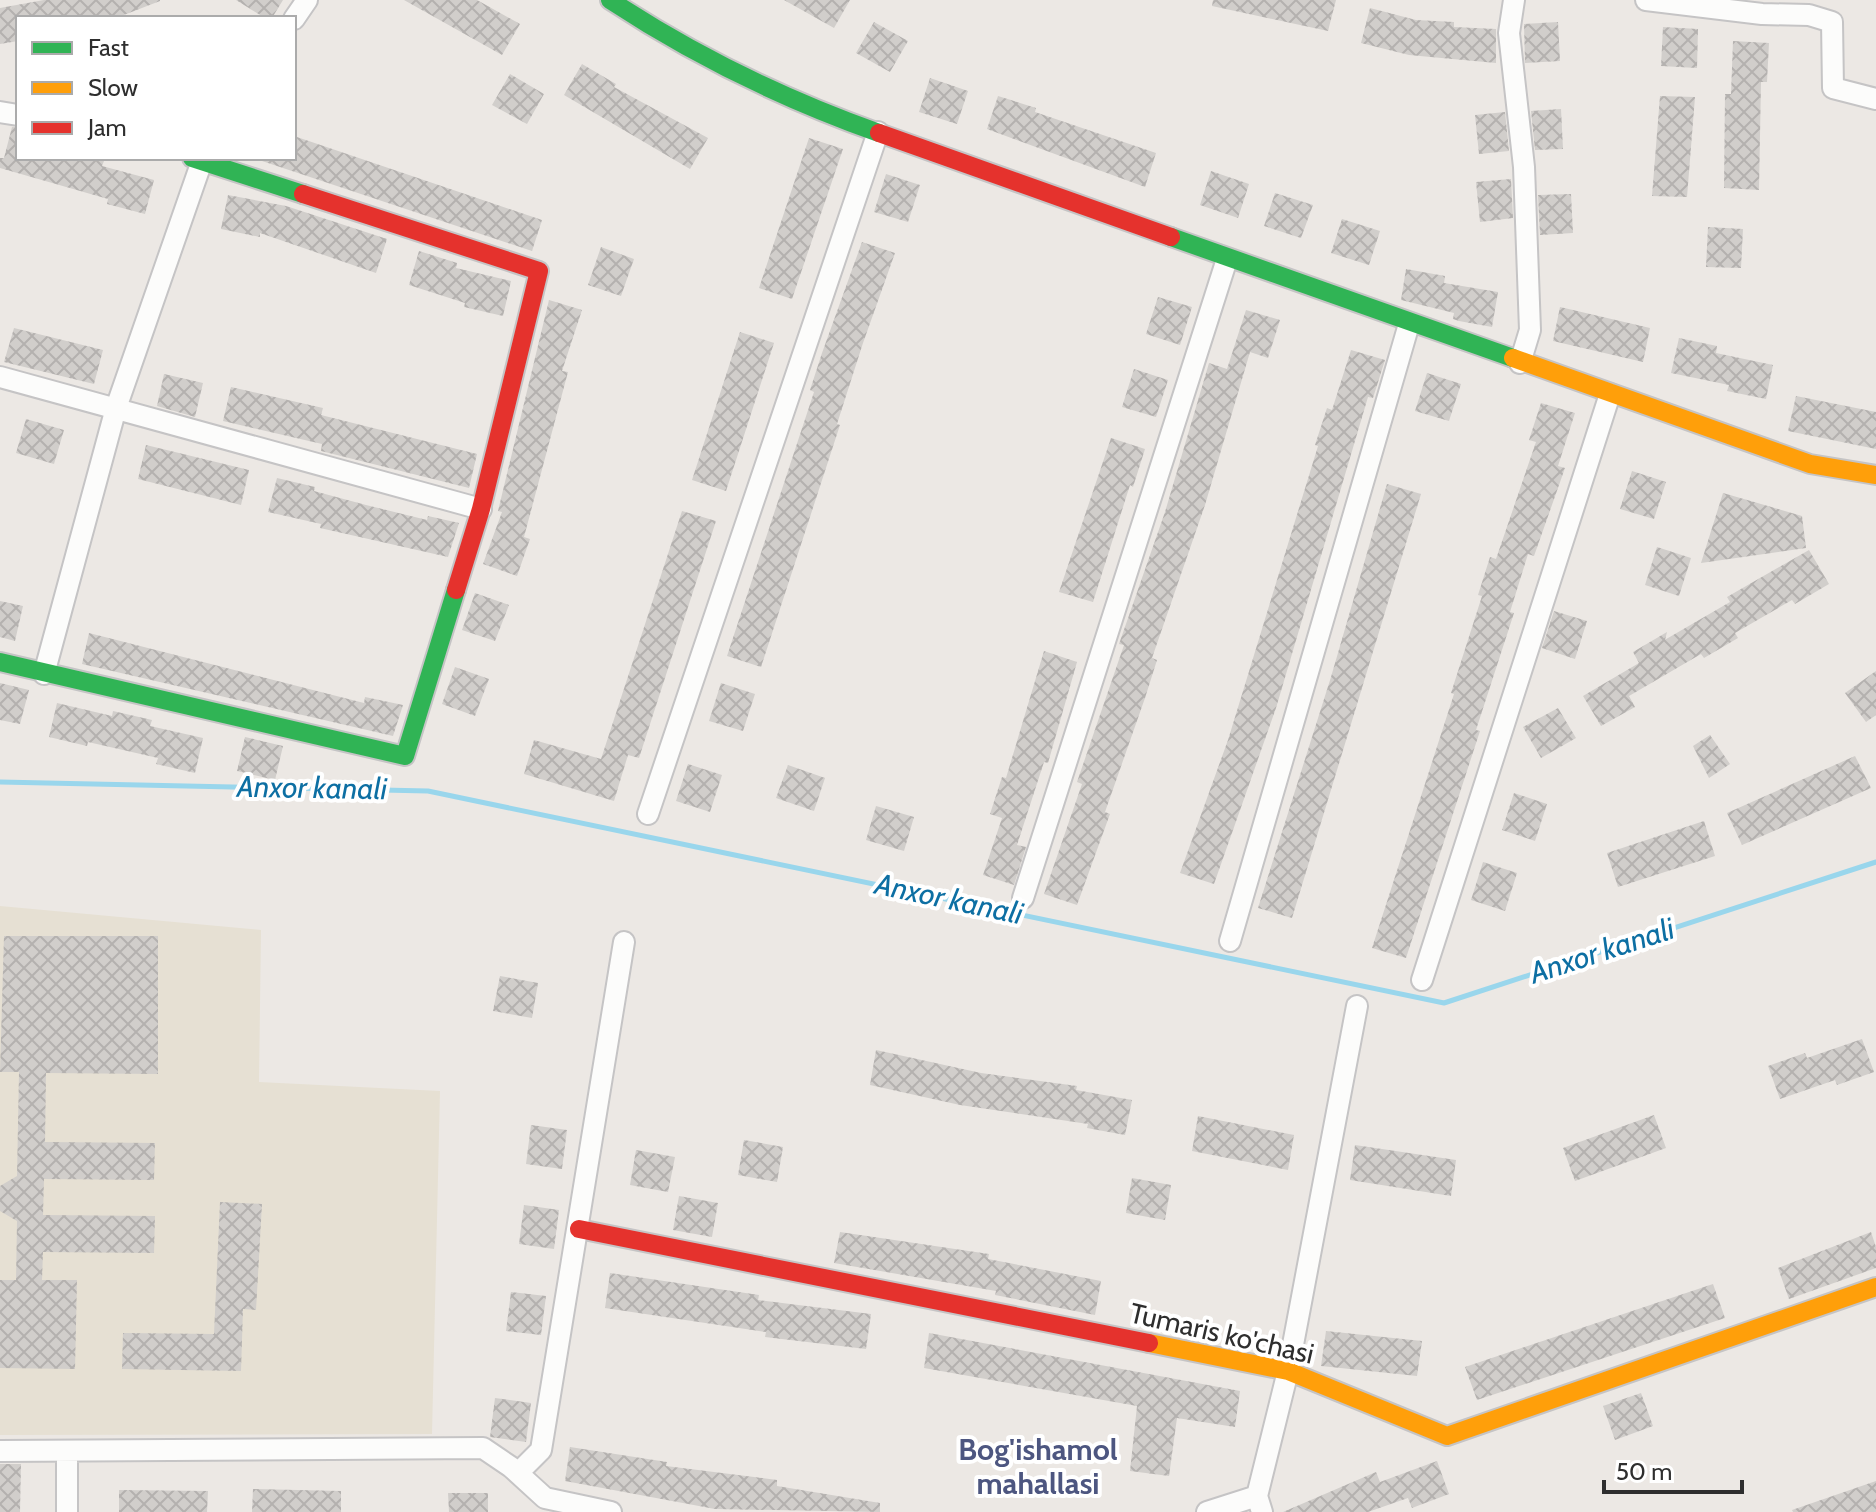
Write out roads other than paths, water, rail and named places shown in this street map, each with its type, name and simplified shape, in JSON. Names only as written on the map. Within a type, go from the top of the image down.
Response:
[{"type":"street","points":[[610,0],[656,30],[834,117],[1409,324],[1810,464],[1876,475]]},
{"type":"street","points":[[1514,0],[1509,33],[1524,167],[1530,330],[1520,363]]},
{"type":"street","points":[[1646,0],[1762,14],[1809,7],[1832,22],[1833,88],[1876,99]]},
{"type":"street","points":[[648,814],[878,132]]},
{"type":"street","points":[[44,674],[116,408],[199,160]]},
{"type":"street","points":[[0,662],[405,756],[481,509],[539,271],[202,160]]},
{"type":"street","points":[[1023,898],[1227,259]]},
{"type":"street","points":[[1230,941],[1409,324]]},
{"type":"street","points":[[0,377],[481,509]]},
{"type":"street","points":[[1422,980],[1610,394]]},
{"type":"street","points":[[518,1473],[541,1450],[624,942]]},
{"type":"street","points":[[1207,1512],[1259,1504],[1288,1371],[1357,1006]]},
{"type":"street","name":"Tumaris ko'chasi","points":[[579,1229],[1288,1371],[1447,1436],[1876,1287]]},
{"type":"street","points":[[0,1451],[67,1453],[483,1448],[518,1473],[544,1505],[611,1512]]},
{"type":"street","points":[[67,1453],[67,1512]]},
{"type":"waterway","name":"Anxor kanali","points":[[0,782],[428,791],[1444,1003],[1876,862]]},
{"type":"district","name":"Bog'ishamol mahallasi","points":[[1038,1467]]}]
